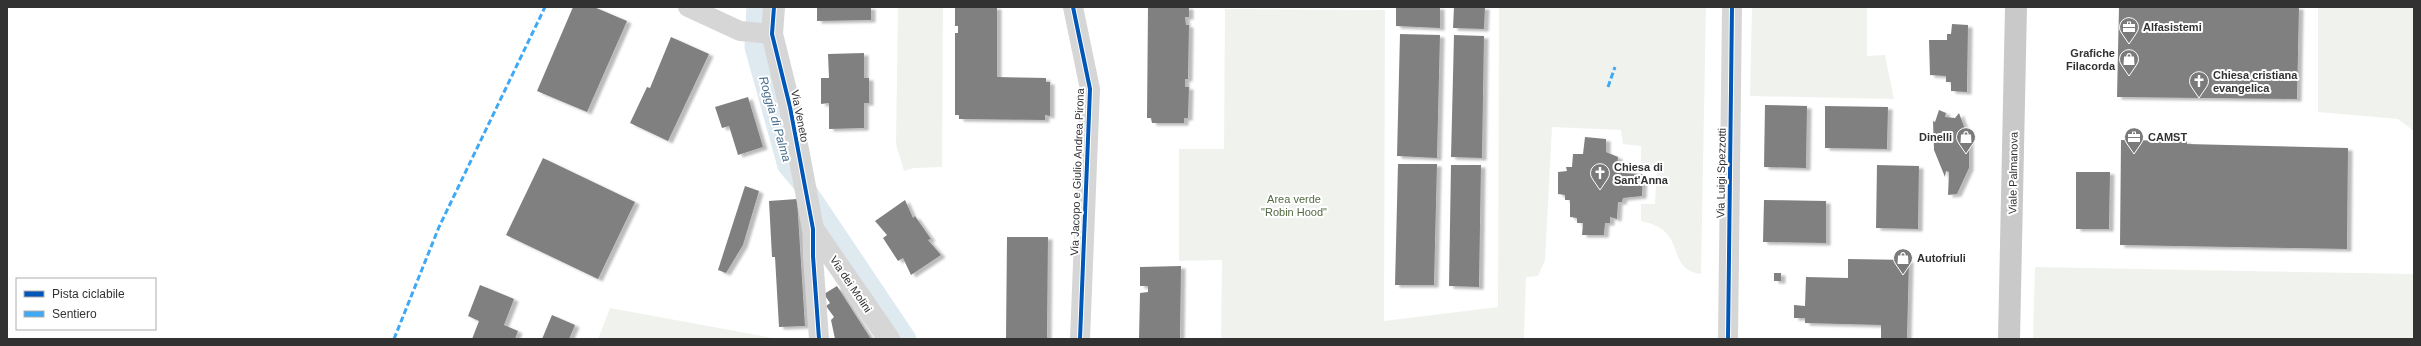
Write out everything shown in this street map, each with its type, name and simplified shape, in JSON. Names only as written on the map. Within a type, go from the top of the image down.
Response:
[{"type":"main road","name":"Viale Palmanova","points":[[2009,338],[2016,7]]},
{"type":"street","points":[[688,7],[740,32],[767,34]]},
{"type":"street","name":"Via Veneto","points":[[774,7],[767,34],[790,107],[810,220]]},
{"type":"street","name":"Via Jacopo e Giulio Andrea Pirona","points":[[1073,7],[1090,89],[1080,339]]},
{"type":"street","name":"Via Luigi Spezzotti","points":[[1728,339],[1732,7]]},
{"type":"street","points":[[810,220],[819,339]]},
{"type":"street","name":"Via dei Molini","points":[[810,220],[889,339]]},
{"type":"green space","points":[[898,7],[943,7],[942,167],[914,168],[904,171],[896,144]]},
{"type":"green space","name":"Area verde \"Robin Hood\"","points":[[1499,7],[1706,7],[1701,274],[1692,272],[1686,268],[1679,258],[1671,239],[1661,228],[1641,221],[1641,204],[1655,204],[1657,169],[1641,168],[1641,146],[1623,144],[1621,130],[1552,127],[1545,260],[1538,276],[1526,277],[1524,339],[1221,339],[1222,260],[1179,261],[1179,149],[1224,149],[1225,9],[1385,10],[1384,321],[1498,307]]},
{"type":"green space","points":[[1752,7],[1867,7],[1867,56],[1885,55],[1894,99],[1750,96]]},
{"type":"green space","points":[[2318,7],[2414,7],[2414,131],[2398,119],[2318,112]]},
{"type":"green space","points":[[2035,267],[2414,274],[2414,339],[2033,339]]},
{"type":"green space","points":[[610,308],[779,339],[598,339]]},
{"type":"building","points":[[573,7],[594,7],[627,21],[587,112],[537,91]]},
{"type":"building","points":[[817,7],[871,7],[871,20],[817,21]]},
{"type":"building","points":[[955,7],[997,7],[997,77],[1046,78],[1046,82],[1050,82],[1050,116],[1045,115],[1045,120],[959,119],[959,115],[955,115],[955,33],[958,33],[958,26],[955,26]]},
{"type":"building","points":[[1148,7],[1189,7],[1189,17],[1185,17],[1186,25],[1189,25],[1188,79],[1185,79],[1185,87],[1189,87],[1188,118],[1184,118],[1184,123],[1152,123],[1151,118],[1147,118]]},
{"type":"building","points":[[1396,7],[1440,7],[1440,28],[1396,26]]},
{"type":"building","points":[[1454,7],[1485,7],[1484,29],[1453,28]]},
{"type":"building","points":[[2119,7],[2299,7],[2297,99],[2117,97]]},
{"type":"building","points":[[1952,24],[1968,25],[1967,92],[1951,91],[1951,82],[1946,82],[1946,76],[1930,75],[1929,40],[1947,40],[1947,34],[1951,34]]},
{"type":"building","points":[[1400,34],[1440,35],[1437,158],[1397,156]]},
{"type":"building","points":[[1454,35],[1484,36],[1482,158],[1451,157]]},
{"type":"building","points":[[671,37],[709,54],[668,141],[630,123],[647,87],[650,88]]},
{"type":"building","points":[[864,53],[864,78],[869,78],[869,103],[864,103],[864,128],[829,129],[829,103],[821,104],[821,78],[829,78],[828,54]]},
{"type":"building","points":[[748,97],[763,147],[738,155],[729,126],[722,128],[715,107]]},
{"type":"building","points":[[1765,105],[1807,106],[1806,168],[1764,167]]},
{"type":"building","points":[[1825,106],[1888,107],[1887,149],[1825,148]]},
{"type":"building","points":[[1939,110],[1946,113],[1945,117],[1955,118],[1959,113],[1969,140],[1969,168],[1957,194],[1948,195],[1949,172],[1946,171],[1945,177],[1934,150],[1933,121],[1935,122]]},
{"type":"building","name":"Chiesa di Sant'Anna","points":[[1585,137],[1606,139],[1606,152],[1618,157],[1617,168],[1623,169],[1622,173],[1643,174],[1642,196],[1623,198],[1622,202],[1618,202],[1617,219],[1610,217],[1610,223],[1605,223],[1604,235],[1582,235],[1583,223],[1577,223],[1577,218],[1570,217],[1570,200],[1565,200],[1565,195],[1558,194],[1558,172],[1567,171],[1566,167],[1572,167],[1573,154],[1583,154]]},
{"type":"building","points":[[2121,140],[2187,141],[2187,144],[2348,148],[2347,249],[2120,245]]},
{"type":"building","points":[[543,158],[635,202],[598,279],[506,235]]},
{"type":"building","points":[[1398,164],[1437,164],[1434,285],[1395,285]]},
{"type":"building","points":[[1451,165],[1481,165],[1479,287],[1449,286]]},
{"type":"building","points":[[1877,165],[1919,166],[1918,229],[1876,228]]},
{"type":"building","points":[[2076,172],[2110,172],[2109,229],[2076,229]]},
{"type":"building","points":[[745,186],[759,191],[743,245],[726,273],[718,270]]},
{"type":"building","points":[[797,199],[805,326],[779,327],[775,257],[772,257],[769,201]]},
{"type":"building","points":[[905,200],[913,218],[915,216],[931,239],[928,240],[941,255],[911,275],[903,258],[898,261],[883,238],[887,235],[875,221]]},
{"type":"building","points":[[1764,200],[1826,201],[1826,243],[1763,242]]},
{"type":"building","points":[[1007,237],[1048,237],[1047,339],[1006,339]]},
{"type":"building","points":[[1848,259],[1909,260],[1907,339],[1881,339],[1881,325],[1805,323],[1805,318],[1794,318],[1794,305],[1805,306],[1806,277],[1848,278]]},
{"type":"building","points":[[1181,266],[1180,339],[1139,339],[1140,293],[1148,292],[1148,286],[1140,286],[1140,267]]},
{"type":"building","points":[[1774,273],[1781,273],[1781,281],[1774,281]]},
{"type":"building","points":[[480,285],[514,299],[504,325],[518,331],[515,339],[472,339],[479,321],[468,316]]},
{"type":"building","points":[[837,286],[871,339],[835,339],[831,320],[834,317],[826,306],[830,303],[824,294]]},
{"type":"building","points":[[552,315],[575,325],[569,339],[542,339]]},
{"type":"waterway","name":"Roggia di Palma","points":[[756,7],[754,47],[787,166],[807,190],[907,339]]},
{"type":"marked path","points":[[394,339],[439,227],[545,7]]},
{"type":"marked path","points":[[1608,87],[1615,67]]},
{"type":"cycle path","points":[[774,7],[772,34],[790,107],[813,229],[813,256],[819,339]]},
{"type":"cycle path","points":[[1073,7],[1090,89],[1080,339]]},
{"type":"cycle path","points":[[1728,339],[1732,7]]},
{"type":"place","name":"Alfasistemi","points":[[2129,44]]},
{"type":"place","name":"Grafiche Filacorda","points":[[2129,76]]},
{"type":"place","name":"Chiesa cristiana evangelica","points":[[2199,98]]},
{"type":"place","name":"Dinelli","points":[[1966,154]]},
{"type":"place","name":"CAMST","points":[[2134,154]]},
{"type":"place","name":"Chiesa di Sant'Anna","points":[[1600,190]]},
{"type":"place","name":"Autofriuli","points":[[1903,275]]}]
